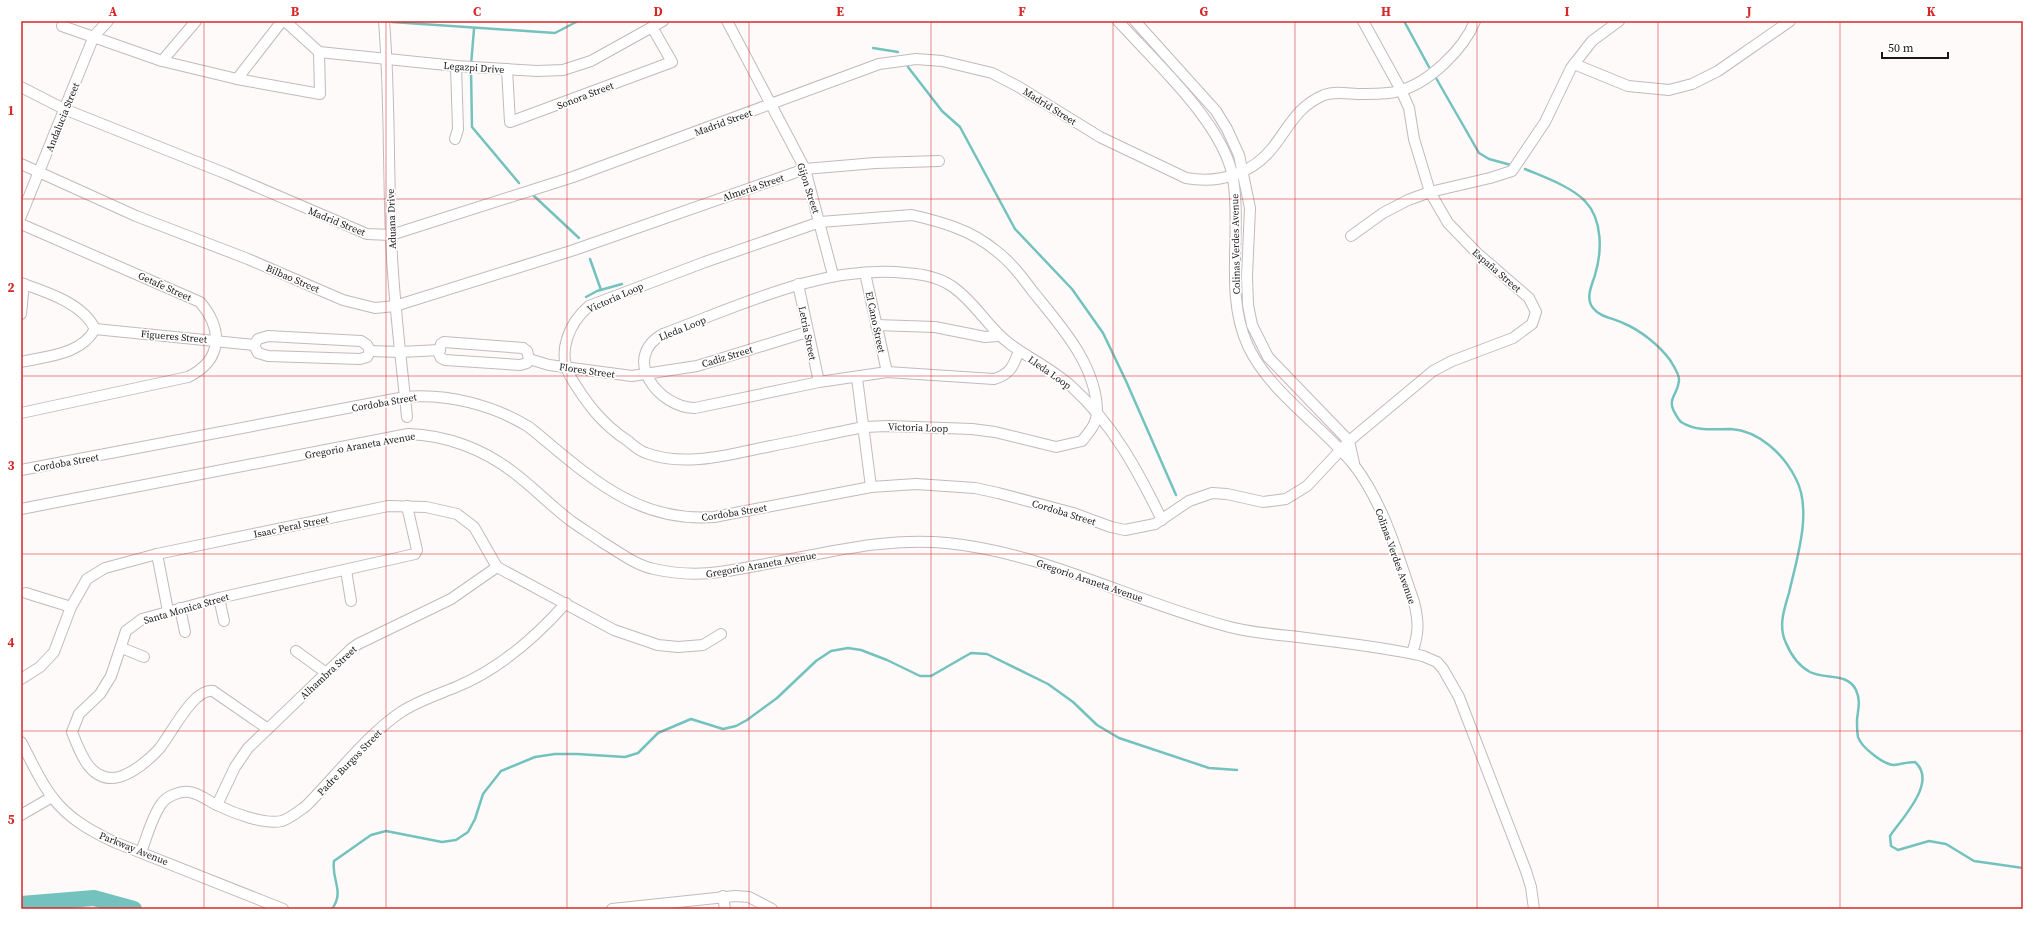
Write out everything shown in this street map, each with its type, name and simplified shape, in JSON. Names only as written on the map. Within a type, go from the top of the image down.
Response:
[{"type":"street","name":"Andalucia Street","points":[[21,216],[94,36],[108,21]]},
{"type":"street","points":[[162,61],[196,21]]},
{"type":"street","points":[[236,80],[282,21]]},
{"type":"street","points":[[62,26],[162,61],[236,80],[320,94],[319,52],[285,21]]},
{"type":"street","name":"Aduana Drive","points":[[384,21],[387,59],[394,306],[407,417]]},
{"type":"street","name":"Legazpi Drive","points":[[319,52],[456,66],[537,71],[563,70],[591,61],[663,21]]},
{"type":"street","name":"Gijon Street","points":[[727,21],[805,169],[833,276]]},
{"type":"street","name":"Colinas Verdes Avenue","points":[[1118,21],[1203,115],[1216,135],[1233,176],[1236,206],[1236,299],[1241,330],[1256,360],[1268,376],[1354,465],[1378,505],[1414,602],[1418,628],[1412,653]]},
{"type":"street","name":"Colinas Verdes Avenue","points":[[1135,21],[1216,111],[1239,155],[1250,208],[1247,276],[1248,305],[1252,325],[1268,357],[1349,441],[1354,465]]},
{"type":"street","name":"España Street","points":[[1349,441],[1433,371],[1452,361],[1513,338],[1532,324],[1536,312],[1529,298],[1477,253],[1448,223],[1430,192],[1414,139],[1409,108],[1401,90],[1363,21]]},
{"type":"street","points":[[1401,90],[1432,73],[1464,44],[1475,21]]},
{"type":"street","points":[[1351,236],[1383,213],[1408,200],[1430,192],[1490,178],[1512,171],[1520,162],[1545,122],[1574,64],[1592,41],[1619,21]]},
{"type":"street","points":[[1574,64],[1628,86],[1669,90],[1692,84],[1718,71],[1790,21]]},
{"type":"street","name":"Sonora Street","points":[[507,69],[510,122],[672,62],[652,27]]},
{"type":"street","name":"Madrid Street","points":[[21,87],[64,109],[227,174],[367,234],[391,236],[573,177],[879,64],[916,60],[942,61],[992,73],[1019,87],[1100,137],[1186,178],[1212,180],[1233,176],[1260,162],[1269,153],[1298,112],[1325,95],[1340,93],[1364,94],[1401,90]]},
{"type":"street","points":[[455,140],[458,129],[456,66]]},
{"type":"street","name":"Almeria Street","points":[[574,250],[805,169],[875,163],[939,161]]},
{"type":"street","name":"Bilbao Street","points":[[21,164],[136,216],[248,259],[343,300],[375,308],[394,306],[574,250]]},
{"type":"street","name":"Victoria Loop","points":[[912,215],[955,226],[990,246],[1011,264],[1052,314],[1077,350],[1089,374],[1097,412],[1095,425],[1082,441],[1056,447],[995,432],[972,429],[888,426],[864,427],[721,456],[668,460],[644,453],[598,418],[582,398],[564,366],[564,353],[567,338],[579,314],[589,306],[698,264],[820,222],[912,215]]},
{"type":"street","name":"Getafe Street","points":[[21,224],[200,302],[214,321],[216,340],[214,353],[206,365],[198,372],[188,377],[21,413]]},
{"type":"street","name":"Lleda Loop","points":[[1019,351],[1012,367],[1004,376],[994,379],[886,372],[857,378],[819,382],[688,408],[670,400],[662,394],[646,374],[643,362],[645,352],[657,337],[798,284],[833,276],[865,272],[892,271],[927,275],[953,286],[975,306],[998,336],[1071,386],[1097,412],[1111,429],[1143,480],[1162,520]]},
{"type":"street","name":"El Cano Street","points":[[865,272],[886,372]]},
{"type":"street","points":[[21,314],[22,283],[81,310],[88,316],[95,329],[86,341],[77,348],[21,362]]},
{"type":"street","name":"Letria Street","points":[[798,284],[807,332],[819,382]]},
{"type":"street","points":[[876,325],[927,327],[985,337],[998,336]]},
{"type":"street","name":"Figueres Street","points":[[95,329],[254,345],[258,353],[268,356],[360,359],[367,357],[370,351],[400,352]]},
{"type":"street","name":"Cadiz Street","points":[[646,374],[669,372],[697,366],[807,332]]},
{"type":"street","points":[[254,345],[258,339],[268,336],[360,341],[367,345],[370,351]]},
{"type":"street","name":"Flores Street","points":[[400,352],[440,350],[441,344],[444,342],[522,348],[527,351],[529,359],[548,365],[632,376],[646,374]]},
{"type":"street","points":[[440,350],[440,356],[445,360],[520,365],[526,363],[529,359]]},
{"type":"street","points":[[857,378],[871,486]]},
{"type":"street","name":"Cordoba Street","points":[[21,470],[405,397],[424,395],[449,398],[514,418],[529,427],[615,495],[649,510],[695,518],[714,516],[871,486],[916,484],[975,488],[998,492],[1073,513],[1111,528],[1126,530],[1155,524],[1189,501],[1212,493],[1228,494],[1263,502],[1286,498],[1307,486],[1349,441]]},
{"type":"street","name":"Gregorio Araneta Avenue","points":[[21,509],[401,436],[428,435],[470,447],[492,458],[513,472],[570,520],[630,560],[651,569],[687,575],[717,574],[876,543],[903,541],[949,543],[994,550],[1078,574],[1194,617],[1230,627],[1412,653],[1430,658],[1437,662],[1448,676],[1459,697],[1526,871],[1531,887],[1534,909]]},
{"type":"street","name":"Isaac Peral Street","points":[[21,679],[40,667],[54,652],[71,607],[87,579],[105,568],[157,554],[388,506],[407,506],[426,507],[457,514],[474,527],[497,567]]},
{"type":"street","name":"Santa Monica Street","points":[[268,729],[213,691],[208,690],[202,692],[192,703],[159,750],[127,775],[113,778],[102,777],[90,769],[79,751],[72,732],[79,714],[100,694],[108,680],[122,648],[126,631],[142,619],[219,598],[415,554],[417,550],[407,506]]},
{"type":"street","points":[[157,554],[168,611]]},
{"type":"street","points":[[497,567],[614,630],[658,645],[678,647],[703,645],[721,634]]},
{"type":"street","name":"Alhambra Street","points":[[217,805],[235,767],[248,748],[325,672],[358,644],[451,600],[497,567]]},
{"type":"street","points":[[346,570],[351,601]]},
{"type":"street","points":[[26,593],[71,607]]},
{"type":"street","points":[[219,598],[224,621]]},
{"type":"street","name":"Padre Burgos Street","points":[[141,852],[162,802],[171,797],[188,792],[195,793],[217,805],[247,817],[262,820],[282,821],[296,814],[306,806],[389,721],[423,700],[474,678],[512,654],[534,637],[566,603]]},
{"type":"street","points":[[180,608],[185,632]]},
{"type":"street","points":[[122,648],[144,657]]},
{"type":"street","points":[[296,651],[325,672]]},
{"type":"street","name":"Parkway Avenue","points":[[21,742],[52,797],[66,813],[92,831],[114,842],[283,909]]},
{"type":"street","points":[[21,815],[52,797]]},
{"type":"street","points":[[723,896],[725,909]]},
{"type":"street","points":[[612,909],[723,896],[749,897],[772,909]]},
{"type":"waterway","points":[[392,22],[555,33],[578,21]]},
{"type":"waterway","points":[[1404,21],[1429,67]]},
{"type":"waterway","points":[[471,65],[474,29]]},
{"type":"waterway","points":[[873,48],[898,52]]},
{"type":"waterway","points":[[908,67],[942,111],[960,127],[1015,229],[1072,289],[1103,333],[1126,381],[1176,495]]},
{"type":"waterway","points":[[471,70],[472,127],[519,183]]},
{"type":"waterway","points":[[1436,78],[1479,153],[1489,159],[1511,165]]},
{"type":"waterway","points":[[1525,169],[1556,182],[1572,191],[1585,201],[1591,209],[1598,227],[1600,246],[1597,266],[1589,296],[1591,304],[1599,313],[1619,321],[1642,334],[1655,344],[1670,360],[1679,377],[1672,404],[1673,409],[1680,421],[1699,429],[1731,429],[1752,434],[1761,439],[1778,453],[1785,461],[1796,479],[1801,492],[1803,506],[1802,536],[1784,612],[1782,630],[1793,656],[1806,670],[1816,674],[1842,679],[1852,684],[1856,690],[1858,698],[1859,705],[1857,730],[1858,737],[1863,746],[1885,762],[1894,765],[1915,762],[1921,770],[1922,779],[1916,800],[1890,836],[1891,846],[1898,850],[1929,841],[1946,844],[1974,861],[2023,868]]},
{"type":"waterway","points":[[534,196],[579,238]]},
{"type":"waterway","points":[[590,259],[601,290]]},
{"type":"waterway","points":[[586,297],[597,291],[622,284]]},
{"type":"waterway","points":[[332,909],[336,903],[338,891],[334,874],[334,861],[371,835],[386,831],[442,842],[456,840],[468,832],[475,819],[483,794],[501,771],[535,757],[555,754],[625,757],[638,753],[658,733],[691,719],[723,729],[736,726],[747,720],[777,698],[816,661],[831,651],[848,648],[861,650],[887,660],[920,676],[931,676],[971,653],[987,654],[1048,684],[1073,702],[1097,725],[1119,738],[1209,768],[1237,770]]},
{"type":"waterway","points":[[21,904],[94,898],[134,909]]}]
